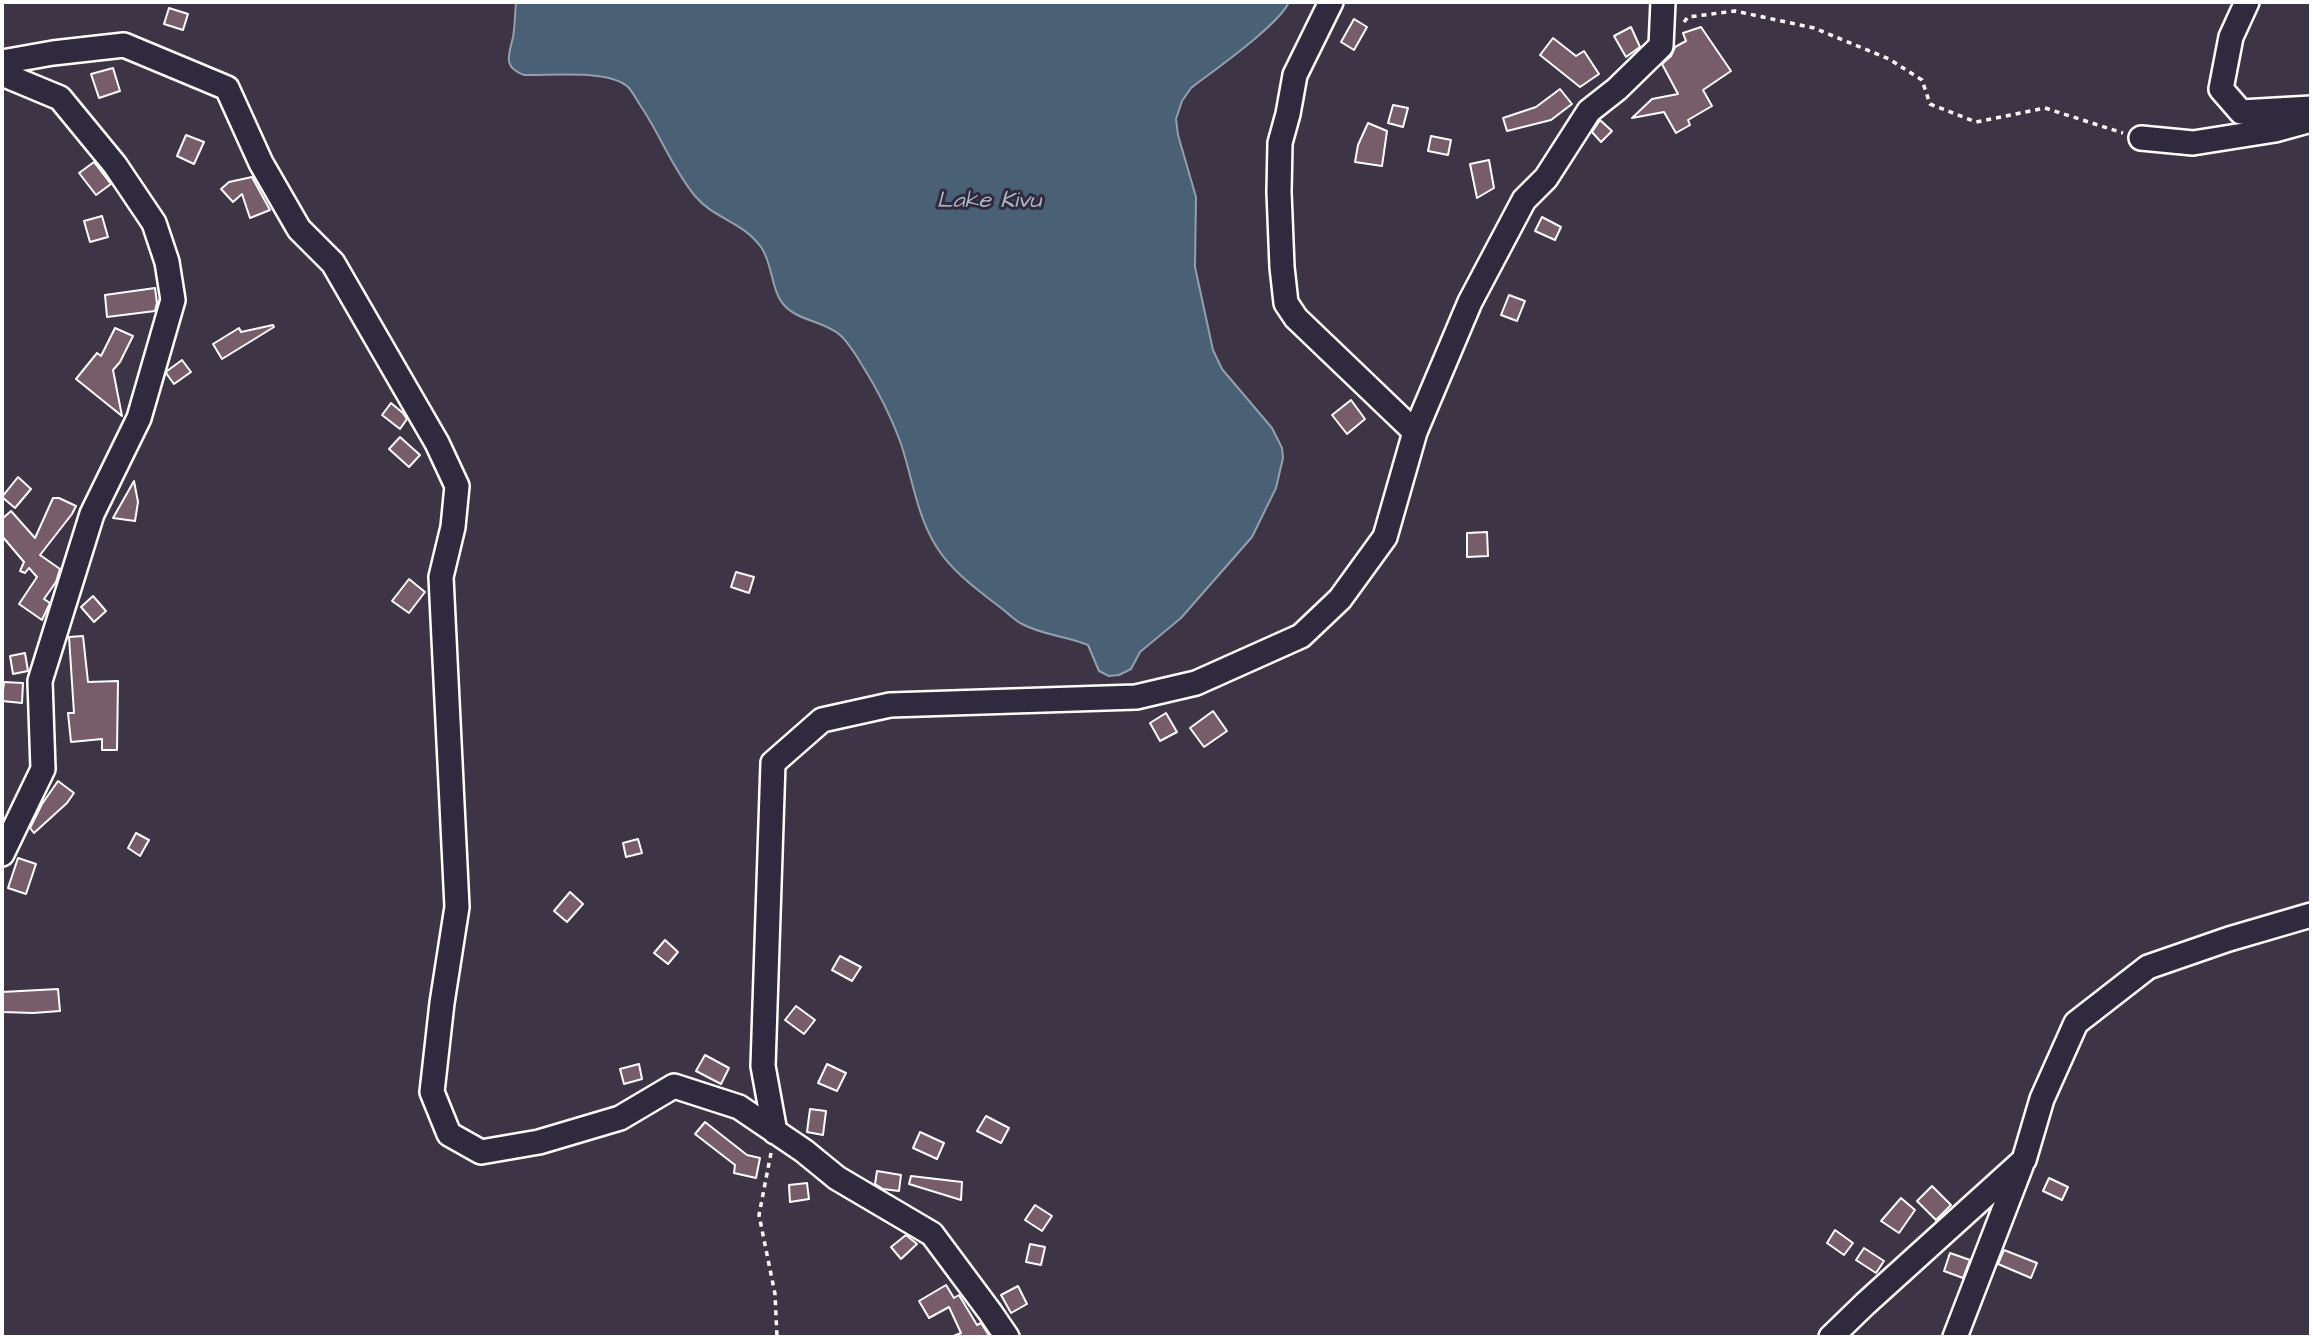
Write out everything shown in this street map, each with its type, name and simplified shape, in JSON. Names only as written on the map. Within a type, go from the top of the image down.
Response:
[{"type":"street","points":[[1331,2],[1295,75],[1281,137],[1279,192],[1286,303],[1296,318],[1415,432]]},
{"type":"street","points":[[775,1132],[763,1066],[773,763],[822,720],[890,705],[1136,697],[1196,684],[1301,636],[1340,598],[1385,537],[1415,432],[1470,302],[1524,200],[1546,178],[1588,111],[1617,89],[1661,46],[1663,2]]},
{"type":"street","points":[[2247,2],[2231,37],[2221,89],[2241,112],[2311,108]]},
{"type":"street","points":[[2,62],[124,45],[227,88],[261,163],[299,229],[333,262],[437,443],[457,486],[453,527],[442,577],[457,907],[432,1092],[449,1134],[481,1152],[540,1142],[620,1118],[674,1086],[739,1107],[804,1151],[837,1178],[932,1234],[1007,1337]]},
{"type":"street","points":[[2,74],[60,98],[115,165],[154,223],[167,262],[173,300],[139,418],[92,514],[47,658],[40,681],[43,769],[2,854]]},
{"type":"street","points":[[2141,138],[2193,143],[2275,130],[2311,120]]},
{"type":"street","points":[[1955,1337],[2024,1160],[2042,1100],[2076,1023],[2148,967],[2311,915]]},
{"type":"street","points":[[1831,1337],[2024,1160]]},
{"type":"path","points":[[1661,46],[1688,17],[1735,10],[1814,28],[1889,59],[1922,80],[1930,104],[1976,122],[2045,108],[2141,138]]},
{"type":"path","points":[[775,1132],[759,1215],[775,1294],[777,1337]]},
{"type":"water","name":"Lake Kivu","points":[[516,2],[1289,2],[1273,23],[1191,88],[1182,101],[1176,119],[1196,197],[1195,267],[1213,350],[1222,369],[1272,428],[1282,448],[1283,458],[1276,488],[1252,537],[1181,618],[1140,652],[1131,669],[1119,675],[1109,676],[1099,671],[1088,645],[1038,631],[1016,621],[957,572],[936,546],[924,521],[892,421],[873,383],[849,345],[834,330],[796,314],[784,305],[761,247],[745,231],[711,210],[695,196],[628,87],[608,78],[524,75],[512,68],[509,55]]},
{"type":"building","points":[[169,8],[188,14],[183,30],[164,24]]},
{"type":"building","points":[[1354,19],[1367,27],[1354,50],[1341,42]]},
{"type":"building","points":[[1631,27],[1640,47],[1626,57],[1614,36]]},
{"type":"building","points":[[1701,27],[1731,71],[1703,90],[1712,106],[1688,120],[1690,125],[1676,133],[1664,112],[1632,118],[1652,99],[1678,94],[1662,64],[1671,56],[1675,47],[1686,41],[1683,33]]},
{"type":"building","points":[[1553,38],[1576,56],[1584,51],[1599,74],[1580,87],[1540,55]]},
{"type":"building","points":[[113,68],[120,91],[99,98],[91,74]]},
{"type":"building","points":[[1560,89],[1572,104],[1551,120],[1507,131],[1503,118],[1536,107]]},
{"type":"building","points":[[1393,105],[1408,108],[1403,127],[1388,123]]},
{"type":"building","points":[[1600,120],[1612,131],[1601,142],[1592,132]]},
{"type":"building","points":[[1368,123],[1387,131],[1382,166],[1355,162],[1358,145]]},
{"type":"building","points":[[186,135],[204,142],[194,164],[177,156]]},
{"type":"building","points":[[1431,136],[1451,140],[1448,155],[1428,151]]},
{"type":"building","points":[[1489,160],[1494,188],[1477,198],[1470,164]]},
{"type":"building","points":[[94,162],[111,184],[96,195],[79,173]]},
{"type":"building","points":[[252,177],[270,210],[250,218],[242,194],[233,202],[221,189],[229,182]]},
{"type":"building","points":[[102,216],[108,237],[90,242],[84,221]]},
{"type":"building","points":[[1542,217],[1561,227],[1555,240],[1535,231]]},
{"type":"building","points":[[155,288],[155,311],[107,317],[105,295]]},
{"type":"building","points":[[1509,295],[1525,301],[1517,321],[1501,315]]},
{"type":"building","points":[[273,325],[274,327],[222,359],[213,344],[239,328],[241,332]]},
{"type":"building","points":[[115,328],[133,336],[113,370],[122,416],[76,379],[97,353],[101,356]]},
{"type":"building","points":[[182,360],[191,372],[174,384],[166,373]]},
{"type":"building","points":[[1351,400],[1365,419],[1347,434],[1332,415]]},
{"type":"building","points":[[391,403],[407,419],[400,429],[382,415]]},
{"type":"building","points":[[400,437],[420,455],[409,467],[389,449]]},
{"type":"building","points":[[18,477],[31,489],[15,508],[2,497]]},
{"type":"building","points":[[134,481],[138,502],[135,521],[113,518]]},
{"type":"building","points":[[53,498],[76,506],[40,555],[60,569],[56,582],[44,599],[50,603],[42,620],[19,604],[37,577],[29,568],[25,573],[20,571],[24,562],[2,536],[2,519],[11,511],[35,538]]},
{"type":"building","points":[[1487,532],[1488,556],[1467,557],[1467,533]]},
{"type":"building","points":[[736,572],[754,577],[749,593],[731,587]]},
{"type":"building","points":[[409,579],[425,592],[409,613],[392,601]]},
{"type":"building","points":[[93,596],[106,611],[94,622],[81,607]]},
{"type":"building","points":[[83,636],[88,682],[118,681],[117,750],[102,750],[102,739],[71,742],[68,713],[74,713],[69,637]]},
{"type":"building","points":[[25,653],[28,671],[13,674],[10,656]]},
{"type":"building","points":[[4,682],[23,683],[22,703],[2,701]]},
{"type":"building","points":[[1213,711],[1227,731],[1204,747],[1190,728]]},
{"type":"building","points":[[1166,713],[1177,732],[1160,741],[1150,723]]},
{"type":"building","points":[[58,781],[74,793],[67,803],[34,833],[30,828]]},
{"type":"building","points":[[136,833],[149,840],[140,856],[128,848]]},
{"type":"building","points":[[638,839],[642,853],[626,857],[623,843]]},
{"type":"building","points":[[18,858],[36,864],[26,894],[8,888]]},
{"type":"building","points":[[570,892],[583,904],[567,922],[554,911]]},
{"type":"building","points":[[665,940],[678,952],[668,964],[654,953]]},
{"type":"building","points":[[840,956],[861,967],[852,981],[832,970]]},
{"type":"building","points":[[58,989],[60,1011],[2,1012],[2,992]]},
{"type":"building","points":[[796,1006],[815,1020],[804,1034],[785,1020]]},
{"type":"building","points":[[705,1055],[729,1068],[721,1084],[696,1071]]},
{"type":"building","points":[[639,1064],[642,1079],[624,1084],[620,1069]]},
{"type":"building","points":[[827,1064],[846,1073],[837,1091],[818,1083]]},
{"type":"building","points":[[810,1109],[826,1111],[823,1135],[807,1132]]},
{"type":"building","points":[[986,1116],[1009,1128],[1001,1143],[977,1131]]},
{"type":"building","points":[[705,1122],[747,1155],[760,1158],[756,1178],[734,1173],[735,1165],[695,1134]]},
{"type":"building","points":[[920,1132],[944,1143],[937,1159],[913,1148]]},
{"type":"building","points":[[877,1171],[901,1175],[899,1191],[883,1189],[875,1184]]},
{"type":"building","points":[[911,1176],[962,1182],[961,1200],[909,1184]]},
{"type":"building","points":[[2049,1178],[2068,1187],[2062,1200],[2043,1191]]},
{"type":"building","points":[[807,1183],[809,1199],[790,1202],[789,1185]]},
{"type":"building","points":[[1932,1186],[1951,1205],[1936,1220],[1917,1201]]},
{"type":"building","points":[[1901,1198],[1915,1210],[1899,1233],[1881,1221]]},
{"type":"building","points":[[1035,1205],[1052,1216],[1042,1231],[1025,1220]]},
{"type":"building","points":[[1835,1230],[1853,1243],[1844,1255],[1827,1243]]},
{"type":"building","points":[[906,1235],[917,1244],[901,1259],[891,1247]]},
{"type":"building","points":[[1030,1244],[1045,1247],[1041,1265],[1026,1262]]},
{"type":"building","points":[[1864,1248],[1884,1261],[1876,1273],[1856,1260]]},
{"type":"building","points":[[2004,1250],[2037,1263],[2031,1278],[1998,1264]]},
{"type":"building","points":[[1950,1253],[1970,1260],[1963,1278],[1944,1271]]},
{"type":"building","points":[[946,1285],[954,1298],[959,1295],[977,1325],[981,1323],[990,1337],[951,1337],[961,1333],[949,1307],[929,1318],[919,1301]]},
{"type":"building","points":[[1018,1286],[1027,1304],[1011,1313],[1001,1295]]}]
